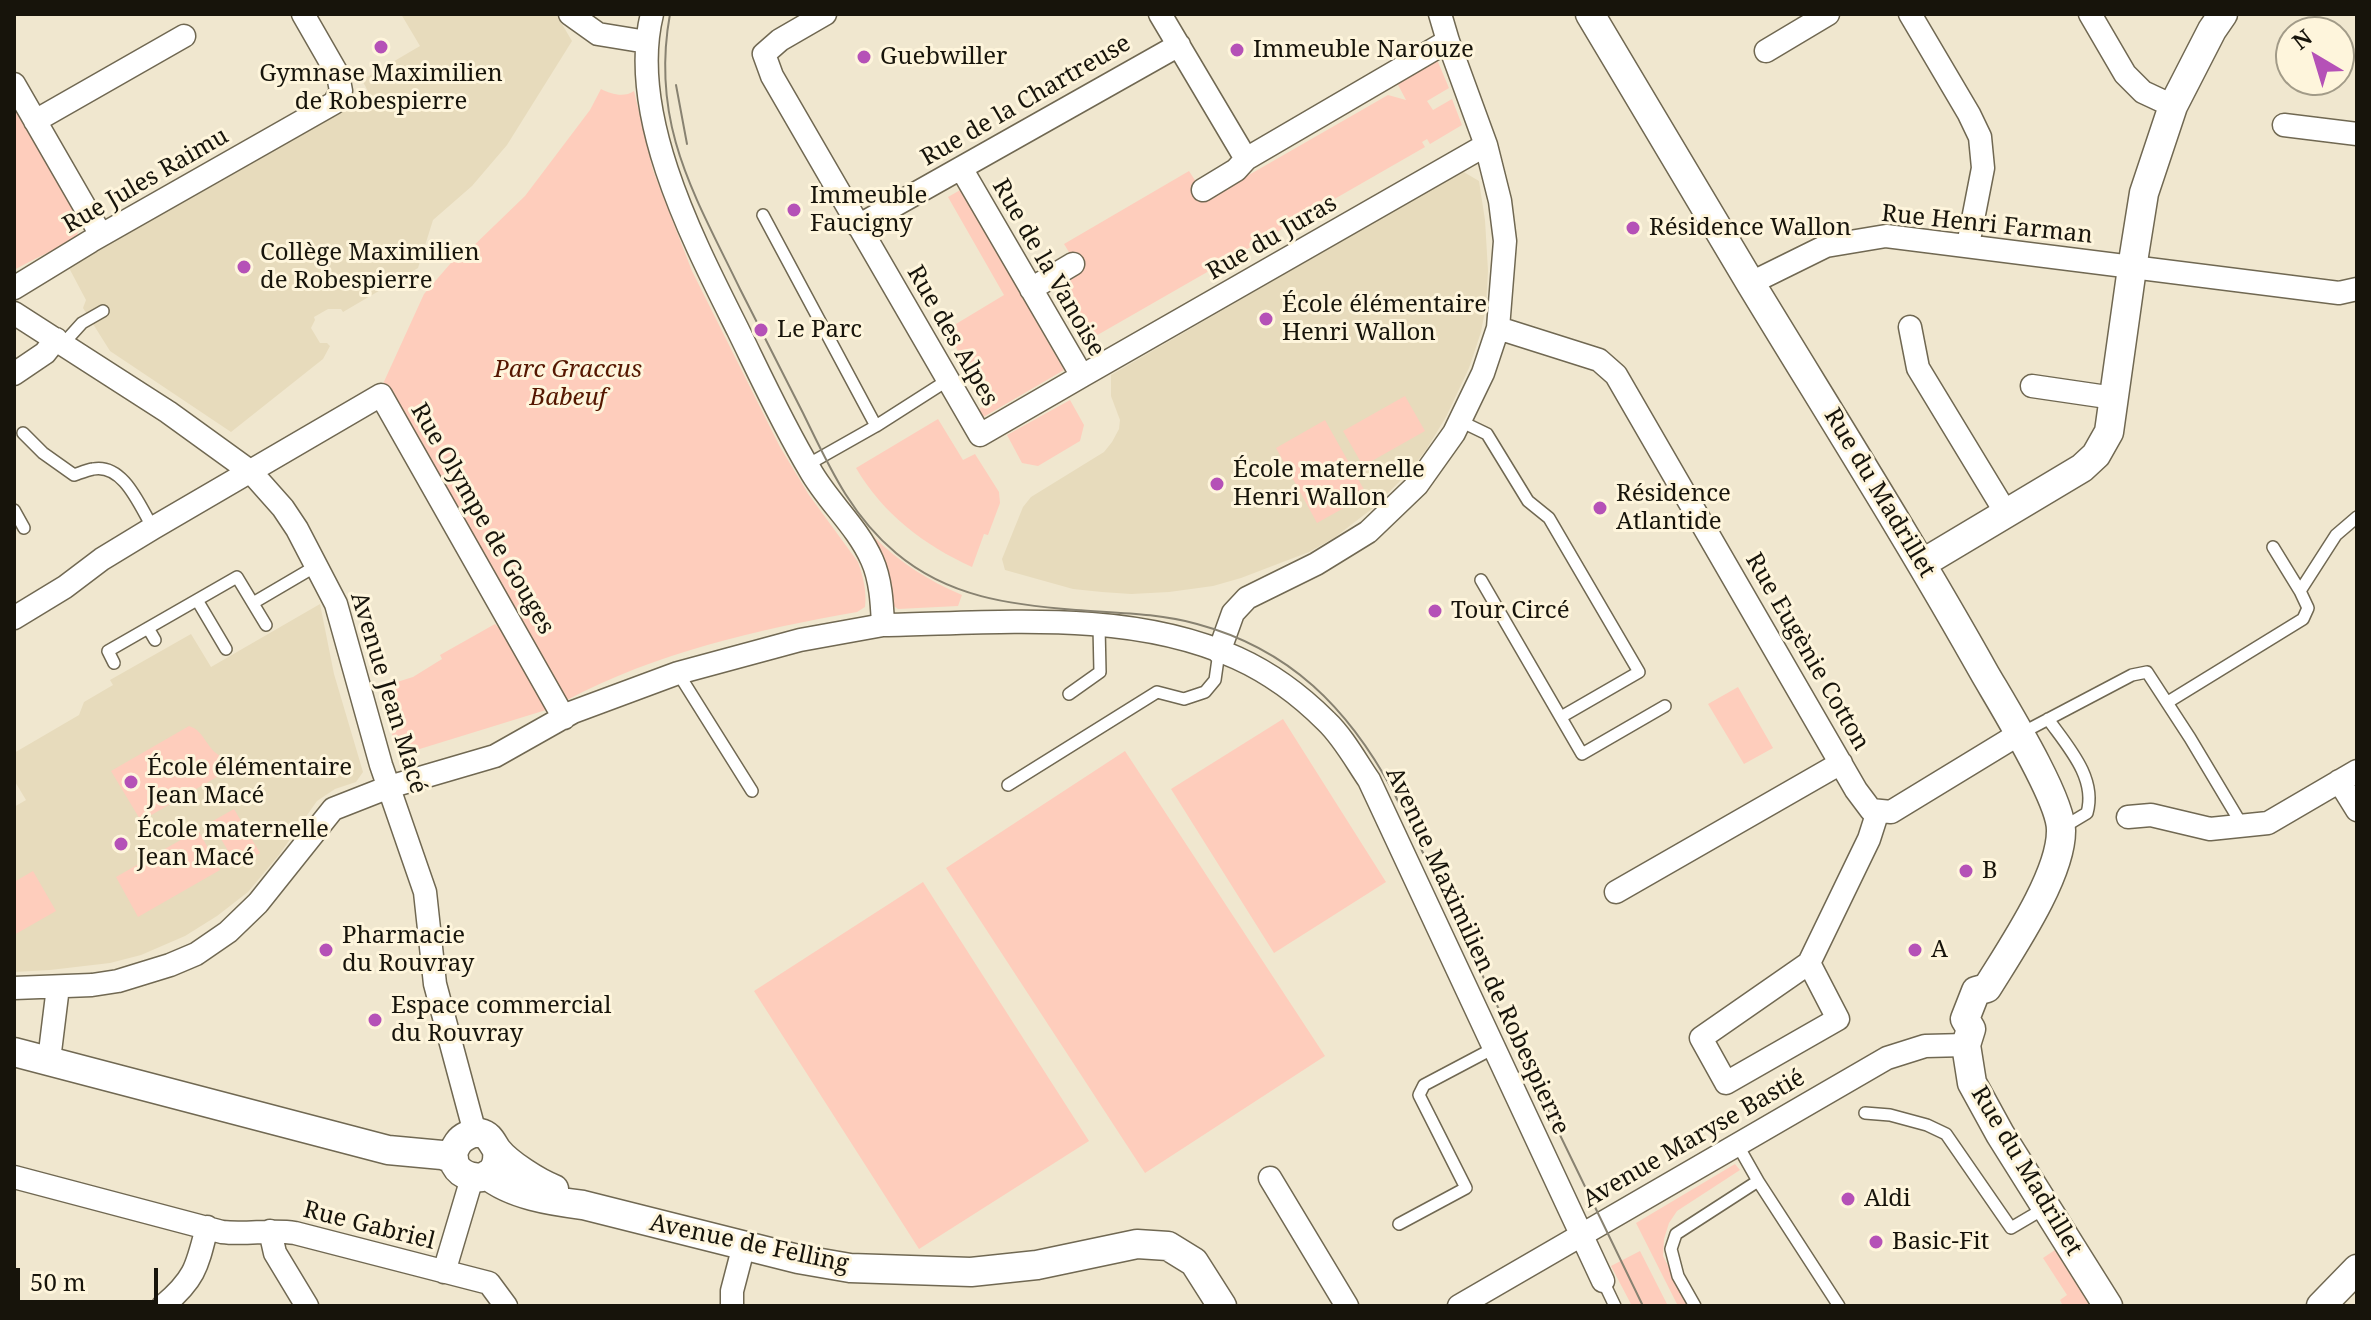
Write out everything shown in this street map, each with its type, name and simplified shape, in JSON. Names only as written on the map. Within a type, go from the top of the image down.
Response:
[{"type":"street","name":"Rue Jules Raimu","points":[[14,288],[334,103],[341,91],[338,75],[303,14]]},
{"type":"street","points":[[570,14],[598,34],[647,42]]},
{"type":"street","points":[[652,14],[647,42],[647,76],[666,170],[697,246],[791,438],[819,487],[858,536],[873,561],[881,594],[883,625]]},
{"type":"street","name":"Rue des Alpes","points":[[825,14],[780,40],[764,54],[772,76],[980,435]]},
{"type":"street","points":[[1160,14],[1246,159]]},
{"type":"street","name":"Rue du Madrillet","points":[[1590,14],[1923,563],[2049,793],[2062,828],[2058,851],[2050,878],[2013,946],[1987,988],[1976,991],[1968,1009],[1965,1019],[1972,1083],[2045,1208],[2108,1306]]},
{"type":"street","points":[[1766,51],[1828,14]]},
{"type":"street","points":[[1910,14],[1980,137],[1983,168],[1968,245]]},
{"type":"street","points":[[2090,14],[2125,74],[2143,92],[2173,106]]},
{"type":"street","points":[[1923,563],[2082,468],[2096,455],[2109,432],[2144,193],[2173,106],[2223,14]]},
{"type":"street","points":[[1219,652],[1233,613],[1247,598],[1316,564],[1368,532],[1417,485],[1454,433],[1483,373],[1498,328],[1505,241],[1498,193],[1486,145],[1448,41],[1443,15]]},
{"type":"street","points":[[35,121],[184,36]]},
{"type":"street","points":[[1203,190],[1236,170],[1246,159],[1448,41]]},
{"type":"street","name":"Rue de la Chartreuse","points":[[858,226],[1179,45]]},
{"type":"street","points":[[14,84],[101,235]]},
{"type":"street","points":[[2284,125],[2357,134]]},
{"type":"street","name":"Rue du Juras","points":[[1082,376],[1486,145]]},
{"type":"street","name":"Rue de la Vanoise","points":[[961,168],[1082,376],[980,435]]},
{"type":"street","name":"Rue Henri Farman","points":[[1751,283],[1826,246],[1886,236],[2339,293],[2357,289]]},
{"type":"street","points":[[1031,289],[1073,264]]},
{"type":"street","name":"Avenue Jean Macé","points":[[14,313],[168,412],[251,472],[283,508],[316,566],[336,604],[381,765],[425,892],[435,984],[477,1159]]},
{"type":"street","points":[[1910,327],[1918,368],[2006,513]]},
{"type":"street","name":"Rue Eugènie Cotton","points":[[1498,328],[1599,360],[1616,375],[1841,763],[1871,810],[1878,811]]},
{"type":"street","points":[[14,374],[59,341]]},
{"type":"street","points":[[2032,386],[2114,398]]},
{"type":"street","name":"Rue Olympe de Gouges","points":[[251,472],[381,395],[564,718]]},
{"type":"street","points":[[14,618],[65,587],[102,559],[251,472]]},
{"type":"street","name":"Avenue Maximilien de Robespierre","points":[[14,988],[118,981],[196,954],[228,932],[258,903],[333,809],[389,787],[495,756],[573,712],[678,673],[800,640],[883,625],[1030,621],[1121,627],[1190,641],[1238,659],[1291,690],[1329,724],[1369,780],[1603,1281]]},
{"type":"street","points":[[1809,963],[1838,1019],[1726,1083],[1701,1038],[1809,963],[1869,839],[1878,811],[1891,812],[2019,734]]},
{"type":"street","points":[[1616,892],[1841,763]]},
{"type":"street","points":[[2128,817],[2151,815],[2210,829],[2268,823],[2348,776],[2357,810]]},
{"type":"street","points":[[49,1060],[58,987]]},
{"type":"street","name":"Avenue Maryse Bastié","points":[[1459,1306],[1887,1058],[1968,1037]]},
{"type":"street","name":"Avenue de Felling","points":[[14,1052],[388,1150],[477,1159],[556,1190],[583,1205],[798,1259],[850,1268],[971,1272],[1037,1265],[1137,1244],[1168,1246],[1194,1262],[1222,1306]]},
{"type":"street","points":[[444,1272],[477,1159]]},
{"type":"street","name":"Rue Gabriel","points":[[14,1177],[237,1234],[270,1231],[295,1233],[489,1283],[506,1306]]},
{"type":"street","points":[[1270,1178],[1347,1306]]},
{"type":"street","points":[[163,1306],[192,1277],[207,1227]]},
{"type":"street","points":[[270,1231],[275,1253],[307,1306]]},
{"type":"street","points":[[732,1306],[732,1291],[744,1245]]},
{"type":"street","points":[[2321,1306],[2357,1269]]},
{"type":"lane","points":[[763,215],[876,426]]},
{"type":"lane","points":[[59,341],[103,311]]},
{"type":"lane","points":[[807,465],[948,380]]},
{"type":"lane","points":[[1460,421],[1487,434],[1528,501],[1549,518],[1639,672],[1561,717]]},
{"type":"lane","points":[[23,433],[43,453],[74,475],[95,468],[116,474],[128,484],[153,528]]},
{"type":"lane","points":[[14,510],[24,528]]},
{"type":"lane","points":[[2300,591],[2336,535],[2357,517]]},
{"type":"lane","points":[[2168,702],[2303,619],[2308,608],[2273,547]]},
{"type":"lane","points":[[253,603],[316,566]]},
{"type":"lane","points":[[114,663],[108,651],[237,577],[266,625]]},
{"type":"lane","points":[[1481,580],[1582,754],[1665,706]]},
{"type":"lane","points":[[197,600],[226,649]]},
{"type":"lane","points":[[1069,694],[1100,672],[1099,626]]},
{"type":"lane","points":[[148,628],[155,640]]},
{"type":"lane","points":[[1008,785],[1157,692],[1184,699],[1205,692],[1215,680],[1219,652]]},
{"type":"lane","points":[[2019,734],[2132,675],[2147,672],[2243,825]]},
{"type":"lane","points":[[678,673],[752,791]]},
{"type":"lane","points":[[2048,719],[2084,771],[2092,798],[2087,813],[2062,828]]},
{"type":"lane","points":[[1399,1224],[1466,1188],[1419,1095],[1424,1085],[1494,1048]]},
{"type":"lane","points":[[1865,1113],[1890,1115],[1927,1125],[1946,1134],[2011,1228],[2045,1208]]},
{"type":"lane","points":[[1737,1144],[1839,1306]]},
{"type":"lane","points":[[1695,1306],[1678,1276],[1671,1249],[1676,1234],[1758,1181]]},
{"type":"lane","points":[[1603,1281],[1615,1306]]},
{"type":"shaded area","name":"Collège Maximilien de Robespierre","points":[[401,14],[556,14],[572,41],[507,145],[472,186],[433,220],[418,268],[343,312],[341,309],[328,309],[314,317],[311,328],[320,343],[330,346],[323,359],[231,432],[110,351],[83,308],[86,300],[68,266],[370,95],[362,80],[420,46]]},
{"type":"shaded area","points":[[1462,171],[1479,181],[1485,220],[1488,271],[1481,332],[1469,368],[1426,450],[1373,508],[1334,538],[1309,552],[1213,586],[1169,592],[1102,592],[1073,589],[1005,570],[1002,559],[1023,507],[1031,497],[1104,452],[1112,442],[1120,420],[1111,396],[1111,375]]},
{"type":"shaded area","points":[[320,604],[334,674],[363,772],[356,782],[335,789],[317,801],[248,892],[185,936],[141,955],[110,963],[14,972],[14,807],[26,800],[14,780],[14,753],[79,715],[84,702],[113,685],[110,680],[191,634],[211,667]]},
{"type":"green space","points":[[1434,61],[1438,62],[1449,88],[1427,101],[1433,110],[1452,99],[1462,125],[1430,144],[1427,139],[1422,142],[1425,147],[1087,341],[1053,279],[1077,265],[1064,244],[1189,171],[1207,199],[1388,95],[1406,100],[1396,81]]},
{"type":"green space","name":"Parc Graccus Babeuf","points":[[601,89],[622,95],[634,91],[653,170],[692,271],[780,447],[809,495],[858,562],[864,584],[865,607],[857,612],[745,635],[672,656],[601,683],[567,700],[382,386],[424,294],[457,256],[465,254],[525,196],[590,110]]},
{"type":"green space","points":[[14,100],[80,213],[74,217],[79,229],[77,235],[14,270]]},
{"type":"green space","points":[[962,189],[1034,311],[1033,316],[1064,370],[980,419],[975,412],[988,403],[946,330],[1004,295],[948,197]]},
{"type":"green space","points":[[1405,396],[1425,431],[1363,466],[1343,431]]},
{"type":"green space","points":[[1070,400],[1084,425],[1080,441],[1038,466],[1022,463],[1007,435]]},
{"type":"green space","points":[[938,419],[963,460],[975,454],[999,492],[1000,503],[972,567],[937,549],[906,526],[879,500],[856,468]]},
{"type":"green space","points":[[1325,420],[1367,495],[1317,523],[1276,448]]},
{"type":"green space","points":[[874,537],[915,570],[962,595],[958,606],[898,609],[891,604],[883,560],[872,539]]},
{"type":"green space","points":[[495,624],[498,627],[502,624],[538,688],[546,710],[397,756],[381,687],[413,677],[442,659],[440,655]]},
{"type":"green space","points":[[1738,687],[1773,748],[1744,764],[1708,704]]},
{"type":"green space","points":[[1283,719],[1386,882],[1274,953],[1171,789]]},
{"type":"green space","points":[[189,726],[199,732],[218,755],[224,757],[222,774],[141,821],[111,771]]},
{"type":"green space","points":[[1125,751],[1325,1056],[1145,1173],[946,868]]},
{"type":"green space","points":[[234,809],[260,853],[237,866],[211,822]]},
{"type":"green space","points":[[198,830],[220,870],[138,917],[116,877]]},
{"type":"green space","points":[[33,871],[56,911],[14,935],[14,882]]},
{"type":"green space","points":[[923,882],[1089,1141],[919,1249],[754,991]]},
{"type":"green space","points":[[1735,1164],[1740,1170],[1677,1211],[1669,1223],[1663,1256],[1689,1306],[1678,1306],[1636,1223]]},
{"type":"green space","points":[[2055,1250],[2090,1306],[2063,1306],[2060,1300],[2067,1295],[2043,1258]]},
{"type":"green space","points":[[1640,1251],[1668,1306],[1632,1306],[1611,1266]]},
{"type":"tram line","points":[[670,14],[665,54],[666,90],[680,157],[740,289],[831,470],[853,505],[896,553],[937,580],[1004,601],[1137,614],[1197,624],[1261,649],[1288,666],[1336,708],[1393,791],[1643,1306]]},
{"type":"tram line","points":[[676,85],[687,144]]},
{"type":"place","name":"Gymnase Maximilien de Robespierre","points":[[381,47]]},
{"type":"place","name":"Immeuble Narouze","points":[[1237,50]]},
{"type":"place","name":"Guebwiller","points":[[864,57]]},
{"type":"place","name":"Immeuble Faucigny","points":[[794,210]]},
{"type":"place","name":"Résidence Wallon","points":[[1633,228]]},
{"type":"place","name":"Collège Maximilien de Robespierre","points":[[244,267]]},
{"type":"place","name":"École élémentaire Henri Wallon","points":[[1266,319]]},
{"type":"place","name":"Le Parc","points":[[761,330]]},
{"type":"place","name":"École maternelle Henri Wallon","points":[[1217,484]]},
{"type":"place","name":"Résidence Atlantide","points":[[1600,508]]},
{"type":"place","name":"Tour Circé","points":[[1435,611]]},
{"type":"place","name":"École élémentaire Jean Macé","points":[[131,782]]},
{"type":"place","name":"École maternelle Jean Macé","points":[[121,844]]},
{"type":"place","name":"B","points":[[1966,871]]},
{"type":"place","name":"Pharmacie du Rouvray","points":[[326,950]]},
{"type":"place","name":"A","points":[[1915,950]]},
{"type":"place","name":"Espace commercial du Rouvray","points":[[375,1020]]},
{"type":"place","name":"Aldi","points":[[1848,1199]]},
{"type":"place","name":"Basic-Fit","points":[[1876,1242]]}]
